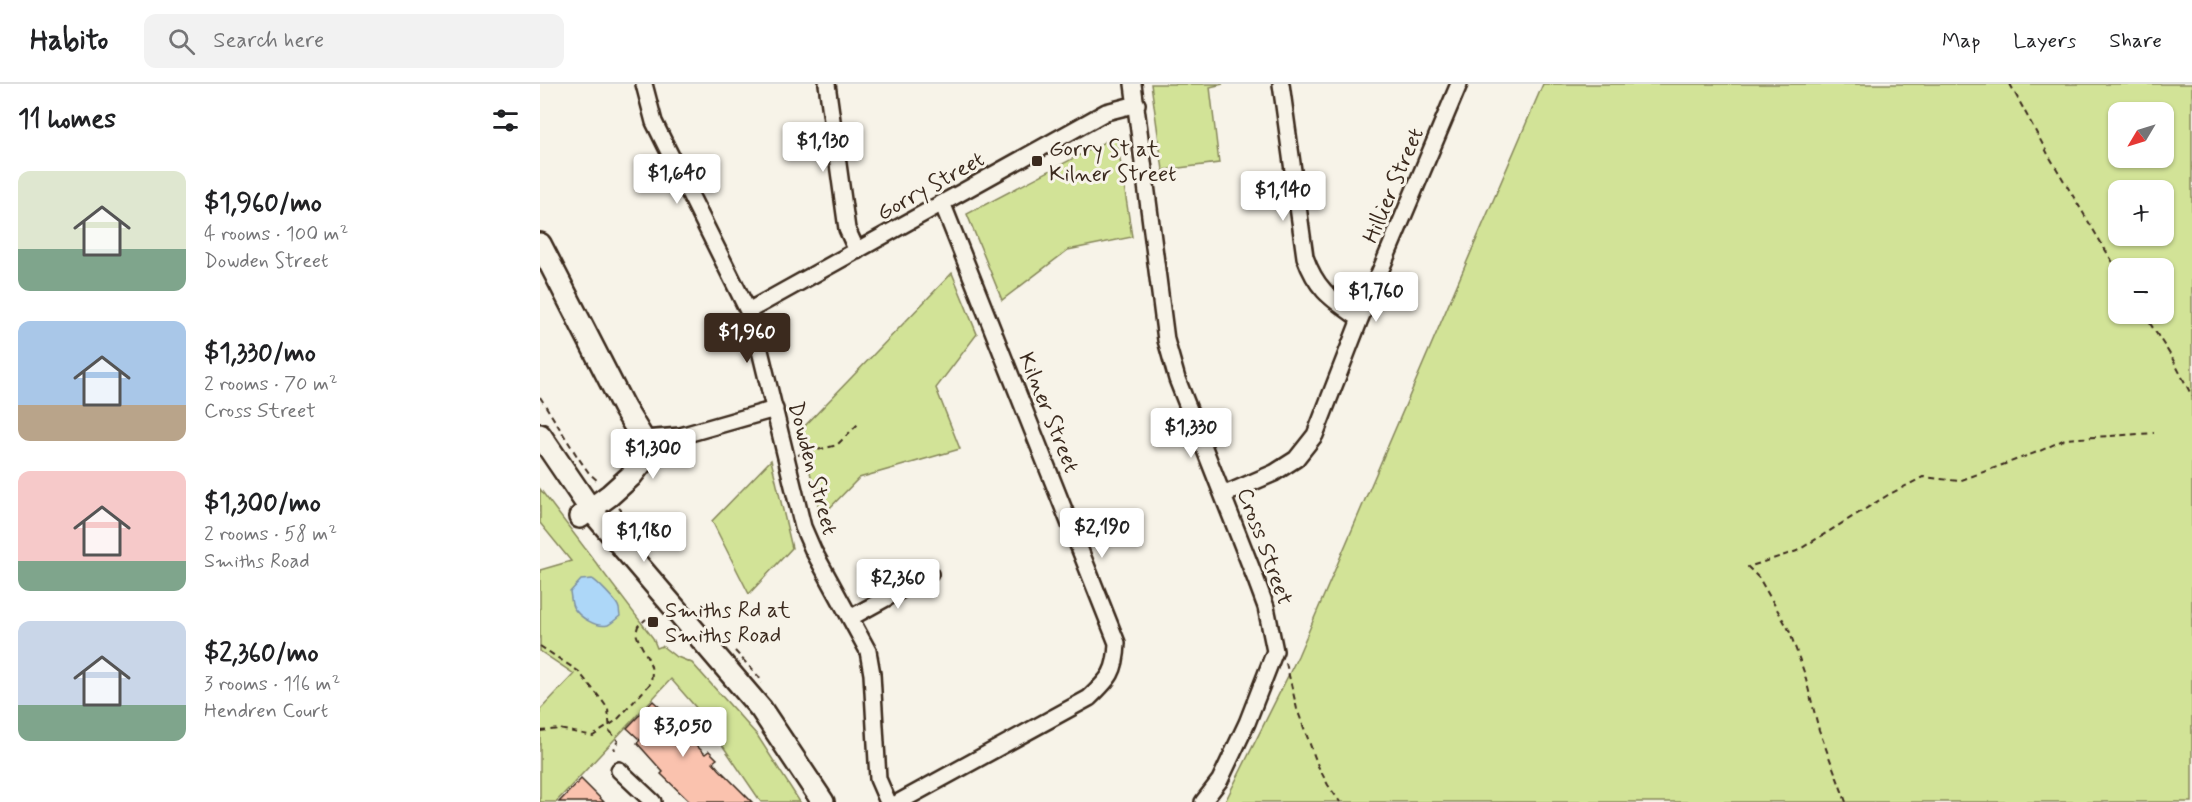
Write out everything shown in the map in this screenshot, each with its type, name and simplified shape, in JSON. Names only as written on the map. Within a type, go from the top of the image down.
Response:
[{"type":"street","name":"Dowden Street","points":[[644,84],[654,122],[748,311],[758,342],[803,527],[813,550],[868,651],[872,674],[878,779],[888,802]]},
{"type":"street","points":[[827,84],[847,229],[857,250]]},
{"type":"street","name":"Cross Street","points":[[1133,84],[1166,340],[1177,379],[1266,607],[1275,651]]},
{"type":"street","points":[[1281,84],[1305,257],[1312,278],[1332,299],[1360,319]]},
{"type":"street","name":"Hillier Street","points":[[1223,495],[1274,473],[1296,459],[1315,435],[1360,319],[1459,84]]},
{"type":"street","name":"Gorry Street","points":[[748,311],[943,205],[1106,112],[1137,104]]},
{"type":"street","name":"Kilner Street","points":[[899,802],[1089,698],[1116,666],[1117,643],[943,205]]},
{"type":"street","points":[[540,244],[624,408],[643,439],[642,462],[631,476],[586,513]]},
{"type":"street","points":[[643,439],[680,436],[775,409]]},
{"type":"street","points":[[540,435],[586,513]]},
{"type":"street","points":[[540,455],[586,513],[761,709],[822,802]]},
{"type":"street","points":[[850,618],[930,574]]},
{"type":"street","points":[[1203,802],[1220,780],[1247,723],[1275,651]]},
{"type":"street","points":[[620,770],[653,802]]},
{"type":"path","points":[[2010,84],[2049,156],[2110,258]]},
{"type":"path","points":[[2150,324],[2171,356],[2192,396]]},
{"type":"path","points":[[540,397],[577,456],[600,485]]},
{"type":"path","points":[[786,458],[837,445],[858,424]]},
{"type":"path","points":[[1846,802],[1819,730],[1804,672],[1789,630],[1759,578],[1748,567],[1797,550],[1888,495],[1923,477],[1959,481],[2040,451],[2065,439],[2154,433]]},
{"type":"path","points":[[540,731],[559,729],[593,736],[609,727],[650,684],[652,667],[636,633],[638,626],[646,619]]},
{"type":"path","points":[[540,646],[578,671],[608,709],[609,727],[618,741],[614,747],[615,750]]},
{"type":"path","points":[[1275,651],[1287,664],[1297,709],[1318,766],[1328,786],[1340,802]]},
{"type":"green space","points":[[1151,84],[1223,84],[1210,87],[1219,163],[1163,170]]},
{"type":"green space","points":[[1543,84],[2192,84],[2192,802],[1225,802],[1298,656]]},
{"type":"green space","points":[[1112,138],[1117,140],[1132,237],[1068,250],[1002,300],[967,214]]},
{"type":"green space","points":[[952,273],[977,334],[936,388],[960,449],[859,478],[821,517],[800,431]]},
{"type":"green space","points":[[771,460],[792,548],[749,594],[712,521]]},
{"type":"green space","points":[[540,489],[653,638],[657,648],[662,646],[675,656],[692,663],[757,735],[800,802],[761,802],[699,711],[671,679],[556,802],[540,802],[540,710],[574,674],[540,651],[540,570],[571,561],[540,523]]},
{"type":"water","points":[[592,579],[619,607],[620,616],[608,625],[598,625],[588,621],[572,605],[570,592],[581,580]]},
{"type":"building","points":[[653,701],[666,713],[669,710],[696,733],[690,739],[705,754],[709,751],[717,759],[713,762],[752,802],[690,802],[661,774],[663,772],[637,743],[640,740],[627,728]]},
{"type":"building","points":[[581,779],[604,802],[559,802]]},
{"type":"place","name":"Gorry St at Kilner Street","points":[[1037,161]]},
{"type":"place","name":"Smiths Rd at Smiths Road","points":[[653,622]]}]
